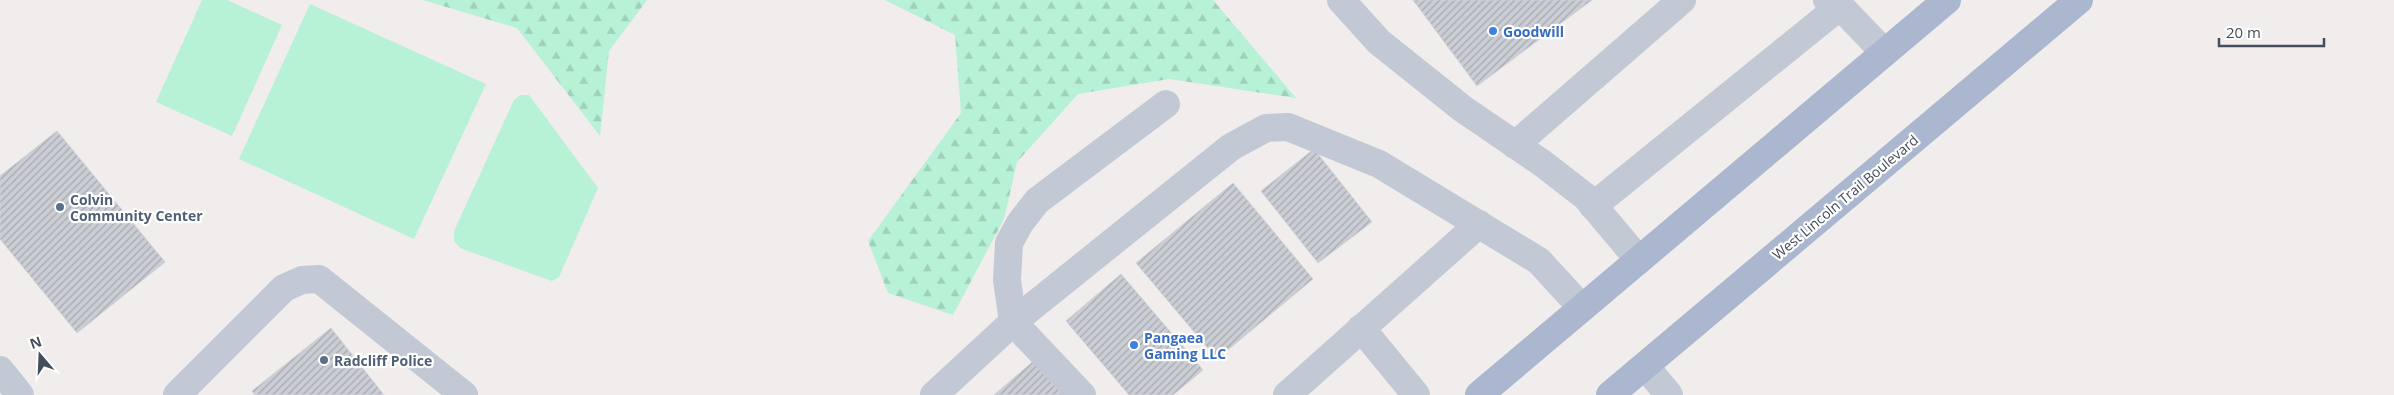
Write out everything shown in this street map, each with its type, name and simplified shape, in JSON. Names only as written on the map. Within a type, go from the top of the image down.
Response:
[{"type":"main road","points":[[1479,395],[1946,0]]},
{"type":"main road","name":"West Lincoln Trail Boulevard","points":[[1610,395],[2079,0]]},
{"type":"lane","points":[[1341,0],[1380,42],[1463,109],[1586,197],[1639,260]]},
{"type":"lane","points":[[1515,145],[1682,0]]},
{"type":"lane","points":[[1593,206],[1833,3],[1884,52]]},
{"type":"lane","points":[[1082,395],[1013,322],[1007,280],[1009,243],[1020,223],[1037,201],[1166,104]]},
{"type":"lane","points":[[934,395],[1013,322],[1231,146],[1266,128],[1288,127],[1380,164],[1539,260],[1582,308]]},
{"type":"lane","points":[[1287,395],[1479,224]]},
{"type":"lane","points":[[177,395],[284,288],[302,280],[318,279],[464,395]]},
{"type":"lane","points":[[1361,328],[1416,395]]},
{"type":"lane","points":[[1645,366],[1668,395]]},
{"type":"lane","points":[[0,370],[20,395]]},
{"type":"green space","points":[[202,0],[227,0],[282,25],[232,136],[156,102]]},
{"type":"green space","points":[[423,0],[647,0],[609,51],[600,136],[517,28]]},
{"type":"green space","points":[[885,0],[1213,0],[1296,98],[1169,79],[1078,94],[1017,162],[1004,219],[953,315],[888,293],[868,241],[961,113],[955,35]]},
{"type":"green space","points":[[310,4],[486,84],[414,239],[239,159]]},
{"type":"green space","points":[[520,95],[529,95],[598,188],[559,277],[552,281],[460,248],[454,241],[454,231],[514,100]]},
{"type":"building","name":"Goodwill","points":[[1413,0],[1592,0],[1477,86]]},
{"type":"building","name":"Colvin Community Center","points":[[57,131],[165,262],[77,333],[0,239],[0,176]]},
{"type":"building","points":[[1314,149],[1372,222],[1318,263],[1261,191]]},
{"type":"building","points":[[1233,183],[1313,279],[1217,359],[1136,263]]},
{"type":"building","name":"Pangaea Gaming LLC","points":[[1121,274],[1203,370],[1173,395],[1129,395],[1066,321]]},
{"type":"building","name":"Radcliff Police","points":[[331,328],[384,395],[255,395],[252,391]]},
{"type":"building","points":[[1037,358],[1070,395],[994,395]]},
{"type":"place","name":"Goodwill","points":[[1493,31]]},
{"type":"place","name":"Colvin Community Center","points":[[60,207]]},
{"type":"place","name":"Pangaea Gaming LLC","points":[[1134,345]]},
{"type":"place","name":"Radcliff Police","points":[[324,360]]}]
